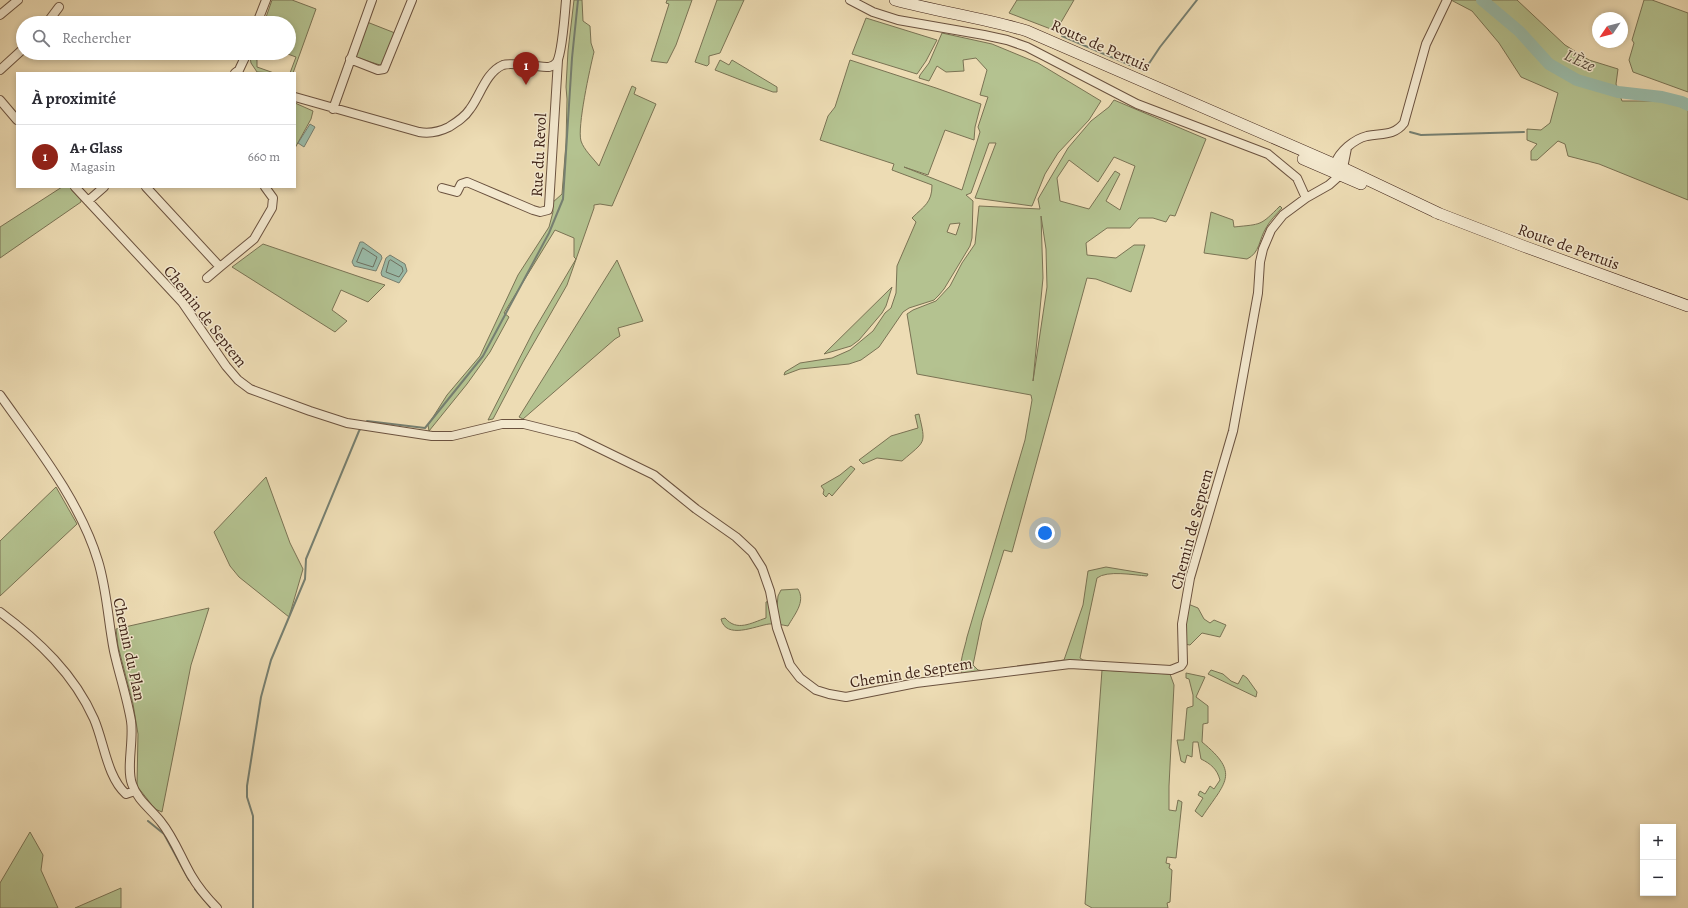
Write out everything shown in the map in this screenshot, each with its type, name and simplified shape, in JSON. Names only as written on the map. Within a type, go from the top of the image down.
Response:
[{"type":"main road","name":"Route de Pertuis","points":[[895,0],[935,10],[1002,23],[1027,31],[1177,96],[1440,214],[1688,306]]},
{"type":"street","points":[[0,15],[18,0]]},
{"type":"street","points":[[260,16],[266,0]]},
{"type":"street","points":[[333,109],[372,0]]},
{"type":"street","points":[[350,59],[378,70],[384,68],[412,0]]},
{"type":"street","points":[[296,97],[333,109],[419,132],[435,132],[456,122],[468,112],[489,78],[500,67],[508,64],[549,67],[554,65],[558,60],[566,0]]},
{"type":"street","points":[[850,0],[873,12],[898,20],[984,35],[1027,47],[1137,104],[1268,154],[1297,178],[1306,198]]},
{"type":"street","points":[[1339,169],[1347,148],[1361,138],[1386,135],[1395,132],[1404,123],[1426,44],[1447,0]]},
{"type":"street","points":[[52,16],[59,7]]},
{"type":"street","points":[[0,70],[16,55]]},
{"type":"street","points":[[240,72],[244,60]]},
{"type":"street","name":"Rue du Revol","points":[[442,188],[457,192],[461,184],[467,182],[540,212],[548,210],[558,60]]},
{"type":"street","points":[[0,100],[16,119]]},
{"type":"street","name":"Chemin de Septem","points":[[76,188],[142,257],[182,302],[226,366],[238,380],[250,389],[310,411],[346,422],[366,427],[432,436],[452,436],[502,424],[524,424],[576,436],[654,475],[696,509],[736,537],[752,552],[762,568],[770,591],[778,628],[790,665],[800,678],[816,690],[846,697],[916,683],[1070,664],[1172,670],[1183,663],[1182,624],[1190,578],[1232,431],[1258,293],[1260,262],[1263,249],[1275,224],[1290,209],[1329,185],[1339,169]]},
{"type":"street","points":[[88,201],[103,188]]},
{"type":"street","points":[[147,188],[220,267]]},
{"type":"street","points":[[207,278],[254,238],[272,208],[274,201],[271,194],[265,188]]},
{"type":"street","name":"Chemin du Plan","points":[[0,395],[45,459],[64,490],[93,546],[102,576],[114,651],[131,722],[131,783],[142,801],[162,822],[173,839],[198,886],[217,908]]},
{"type":"street","points":[[0,612],[37,641],[60,664],[76,686],[94,719],[118,786],[126,794],[135,791]]},
{"type":"green space","points":[[272,0],[292,0],[316,9],[293,72],[290,72],[296,60],[296,16],[266,16]]},
{"type":"green space","points":[[574,0],[582,0],[583,21],[590,26],[591,43],[594,52],[582,111],[580,134],[581,141],[586,151],[599,166],[632,86],[636,88],[634,94],[656,104],[612,206],[600,204],[594,205],[594,208],[567,285],[523,362],[493,419],[488,420],[533,332],[576,259],[574,257],[574,238],[555,230],[504,313],[509,317],[490,352],[467,384],[429,431],[428,425],[447,395],[480,356],[518,275],[549,227],[553,212],[552,203],[562,194],[566,143],[566,87],[568,51]]},
{"type":"green space","points":[[667,0],[692,0],[676,45],[667,63],[651,61],[669,4],[666,3]]},
{"type":"green space","points":[[717,0],[744,0],[720,53],[709,56],[709,64],[707,66],[695,62]]},
{"type":"green space","points":[[1017,0],[1074,0],[1056,31],[1009,13]]},
{"type":"green space","points":[[1451,0],[1517,0],[1565,45],[1589,60],[1618,69],[1616,84],[1622,101],[1667,101],[1688,110],[1688,200],[1599,164],[1568,156],[1565,144],[1558,141],[1537,160],[1531,160],[1531,151],[1537,144],[1527,140],[1527,129],[1541,130],[1550,123],[1558,93],[1521,77],[1499,43],[1472,11]]},
{"type":"green space","points":[[1644,0],[1652,0],[1688,13],[1688,92],[1633,72],[1629,60],[1634,43],[1632,40]]},
{"type":"green space","points":[[866,18],[937,40],[917,74],[852,54]]},
{"type":"green space","points":[[367,22],[395,33],[384,62],[380,65],[358,58],[356,55]]},
{"type":"green space","points":[[942,33],[992,44],[1038,63],[1101,101],[1089,120],[1058,153],[1045,174],[1032,206],[975,198],[996,143],[989,143],[971,193],[966,195],[973,201],[972,238],[970,246],[939,295],[934,300],[909,308],[903,312],[879,347],[861,360],[849,364],[800,369],[784,375],[785,372],[800,363],[832,358],[850,350],[873,331],[885,313],[891,308],[896,293],[897,266],[916,222],[912,218],[924,207],[931,196],[932,185],[892,170],[894,164],[820,140],[828,116],[835,107],[850,60],[981,104],[975,127],[974,140],[945,130],[928,175],[904,167],[962,190],[980,132],[978,127],[988,97],[980,95],[987,70],[976,58],[963,60],[964,71],[946,72],[937,66],[929,81],[919,78],[929,63]],"holes":[[[960,223],[956,235],[947,232],[950,224]]]},
{"type":"green space","points":[[250,60],[257,60],[257,67],[271,72],[257,72]]},
{"type":"green space","points":[[720,60],[729,65],[732,60],[777,87],[777,92],[773,92],[715,70]]},
{"type":"green space","points":[[1114,100],[1206,139],[1175,216],[1170,215],[1166,222],[1153,218],[1139,218],[1130,228],[1107,228],[1086,243],[1087,255],[1116,258],[1134,245],[1145,245],[1131,292],[1096,279],[1087,278],[1012,552],[1004,550],[982,621],[973,665],[978,670],[984,671],[1064,660],[1083,605],[1088,571],[1106,567],[1148,574],[1147,576],[1107,574],[1097,578],[1080,658],[1083,660],[1106,663],[962,674],[961,661],[967,637],[1025,440],[1032,400],[1031,395],[917,374],[907,314],[936,301],[950,286],[962,263],[975,244],[979,206],[1040,209],[1038,199],[1068,148],[1091,121],[1109,107]],"holes":[[[1114,157],[1135,166],[1120,210],[1106,201],[1120,174],[1115,171],[1089,209],[1060,201],[1057,178],[1069,160],[1098,182]],[[1041,216],[1046,249],[1047,287],[1033,381],[1043,278]]]},
{"type":"green space","points":[[296,103],[313,111],[311,119],[296,146]]},
{"type":"green space","points":[[60,188],[73,188],[81,198],[81,202],[0,258],[0,227]]},
{"type":"green space","points":[[1280,206],[1282,208],[1268,225],[1257,249],[1247,259],[1204,253],[1211,212],[1233,220],[1234,227],[1260,223]]},
{"type":"green space","points":[[263,244],[385,285],[368,302],[341,290],[332,310],[347,321],[335,332],[232,267]]},
{"type":"green space","points":[[617,260],[643,321],[618,328],[620,336],[523,419],[519,417]]},
{"type":"green space","points":[[892,287],[886,306],[882,313],[859,340],[851,346],[824,354]]},
{"type":"green space","points":[[919,414],[923,431],[922,441],[916,449],[902,461],[877,458],[863,464],[859,460],[891,436],[918,428],[915,415]]},
{"type":"green space","points":[[851,466],[855,469],[832,496],[829,493],[826,497],[823,494],[824,490],[821,486],[840,475]]},
{"type":"green space","points":[[266,477],[290,543],[303,569],[289,617],[239,577],[230,566],[214,532]]},
{"type":"green space","points":[[56,487],[77,524],[0,596],[0,541]]},
{"type":"green space","points":[[798,589],[801,599],[800,604],[788,626],[771,624],[749,629],[735,630],[729,629],[724,625],[721,619],[725,618],[734,625],[744,625],[766,618],[766,602],[769,601],[772,609],[777,607],[778,596],[781,590]]},
{"type":"green space","points":[[1188,604],[1198,608],[1204,619],[1210,623],[1214,620],[1226,625],[1220,637],[1202,633],[1190,645],[1184,644]]},
{"type":"green space","points":[[209,608],[191,665],[162,812],[155,809],[137,786],[138,734],[133,704],[118,646],[116,629]]},
{"type":"green space","points":[[1102,670],[1170,674],[1174,685],[1169,810],[1176,811],[1178,800],[1182,802],[1176,858],[1167,857],[1166,863],[1170,864],[1169,868],[1172,870],[1170,902],[1167,903],[1168,908],[1092,908],[1085,904]]},
{"type":"green space","points":[[1211,670],[1223,674],[1231,681],[1238,684],[1243,675],[1257,692],[1256,697],[1208,674]]},
{"type":"green space","points":[[1186,673],[1205,677],[1196,697],[1208,706],[1208,723],[1203,724],[1202,742],[1222,762],[1225,771],[1225,778],[1222,786],[1202,817],[1195,811],[1203,798],[1198,795],[1200,791],[1205,794],[1210,786],[1214,789],[1220,780],[1213,767],[1201,759],[1198,742],[1193,742],[1192,757],[1187,755],[1185,763],[1181,761],[1177,740],[1184,740],[1187,708],[1193,706],[1193,695],[1189,679],[1186,678]]},
{"type":"green space","points":[[30,832],[43,855],[41,870],[58,908],[0,908],[0,883]]},
{"type":"green space","points":[[121,888],[121,908],[75,908]]},
{"type":"water","points":[[310,124],[315,127],[304,147],[298,143]]},
{"type":"water","points":[[360,242],[363,242],[381,255],[382,258],[376,271],[354,266],[352,262]]},
{"type":"water","points":[[390,255],[405,264],[407,271],[399,283],[382,276],[381,273],[386,258]]},
{"type":"waterway","points":[[365,424],[367,421],[425,428],[483,356],[549,233],[563,199],[572,58],[578,0]]},
{"type":"waterway","points":[[1062,36],[1144,71],[1160,47],[1197,0]]},
{"type":"waterway","name":"L'Èze","points":[[1482,0],[1519,31],[1549,64],[1577,80],[1618,92],[1662,97],[1688,105]]},
{"type":"waterway","points":[[1410,132],[1421,135],[1524,132]]},
{"type":"waterway","points":[[253,908],[253,816],[247,797],[247,786],[261,697],[271,660],[305,579],[306,559],[362,427]]},
{"type":"waterway","points":[[148,821],[164,834],[189,880]]},
{"type":"waterway","points":[[195,889],[211,908]]},
{"type":"place","name":"A+ Glass","points":[[526,85]]}]
